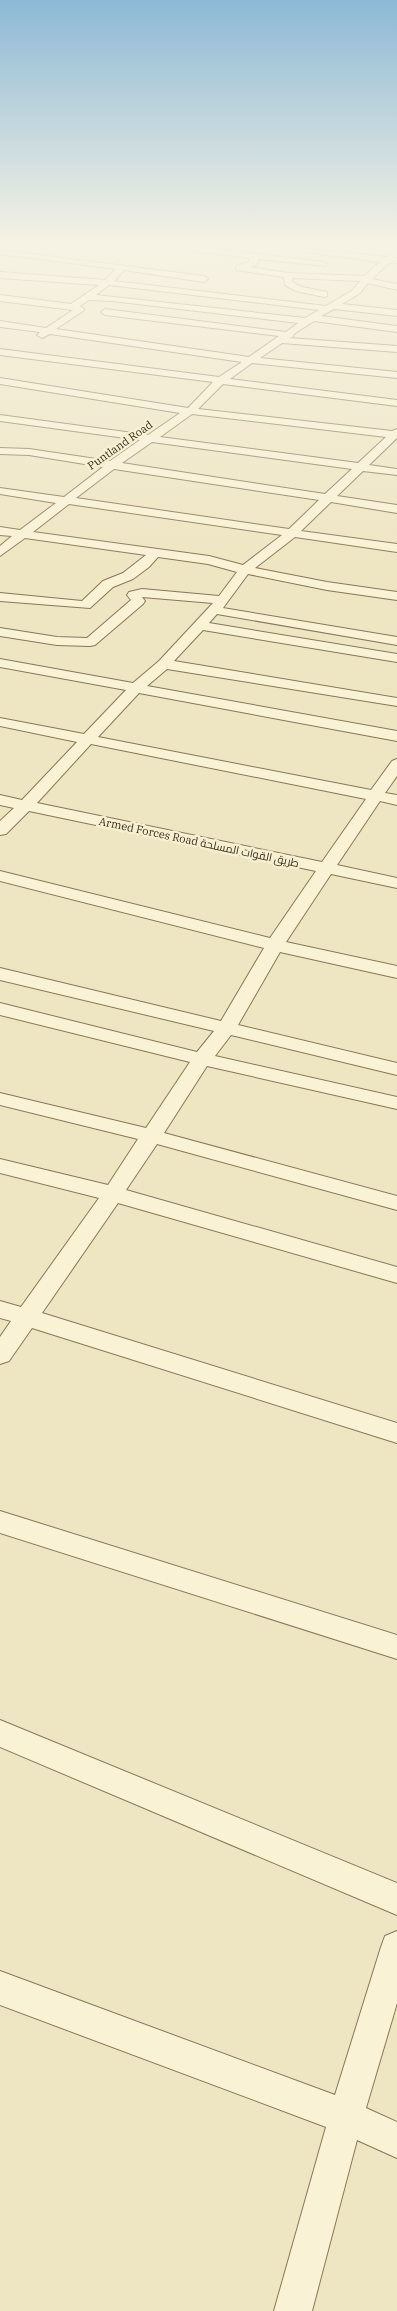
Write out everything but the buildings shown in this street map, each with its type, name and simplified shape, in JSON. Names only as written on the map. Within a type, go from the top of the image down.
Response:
[{"type":"street","points":[[198,353],[249,360],[397,374]]},
{"type":"street","name":"Puntland Road","points":[[0,552],[112,465],[191,410],[219,382],[262,353]]},
{"type":"street","points":[[316,366],[331,353]]},
{"type":"street","points":[[3,354],[397,403]]},
{"type":"street","points":[[0,381],[165,408],[396,434]]},
{"type":"street","points":[[0,418],[150,440],[397,472]]},
{"type":"street","points":[[0,830],[136,688],[164,664],[219,605],[245,570],[292,533],[396,434]]},
{"type":"street","points":[[0,451],[29,452],[397,509]]},
{"type":"street","points":[[0,491],[397,548]]},
{"type":"street","points":[[0,530],[209,560],[245,570],[327,586],[397,596]]},
{"type":"street","points":[[0,597],[85,605],[108,584],[128,576],[145,564],[154,553]]},
{"type":"street","points":[[0,632],[57,641],[90,642],[138,601],[134,595],[142,593],[219,605],[397,641]]},
{"type":"street","points":[[199,625],[397,658]]},
{"type":"street","points":[[0,663],[397,736]]},
{"type":"street","points":[[164,664],[397,702]]},
{"type":"street","points":[[0,722],[397,800]]},
{"type":"street","points":[[0,1356],[113,1194],[202,1059],[228,1028],[275,945],[325,868],[397,764]]},
{"type":"street","name":"Armed Forces Road طريق القوات المسلحة","points":[[0,800],[397,883]]},
{"type":"street","points":[[0,876],[275,945],[397,972]]},
{"type":"street","points":[[0,974],[397,1069]]},
{"type":"street","points":[[0,1009],[202,1059],[397,1103]]},
{"type":"street","points":[[0,1099],[152,1136],[397,1203]]},
{"type":"street","points":[[0,1166],[113,1194],[397,1275]]},
{"type":"street","points":[[0,1310],[397,1432]]},
{"type":"street","points":[[0,1522],[397,1648]]},
{"type":"street","points":[[0,1733],[397,1899]]},
{"type":"street","points":[[294,2311],[346,2117],[397,1947]]},
{"type":"street","points":[[0,1988],[346,2117],[397,2140]]}]
